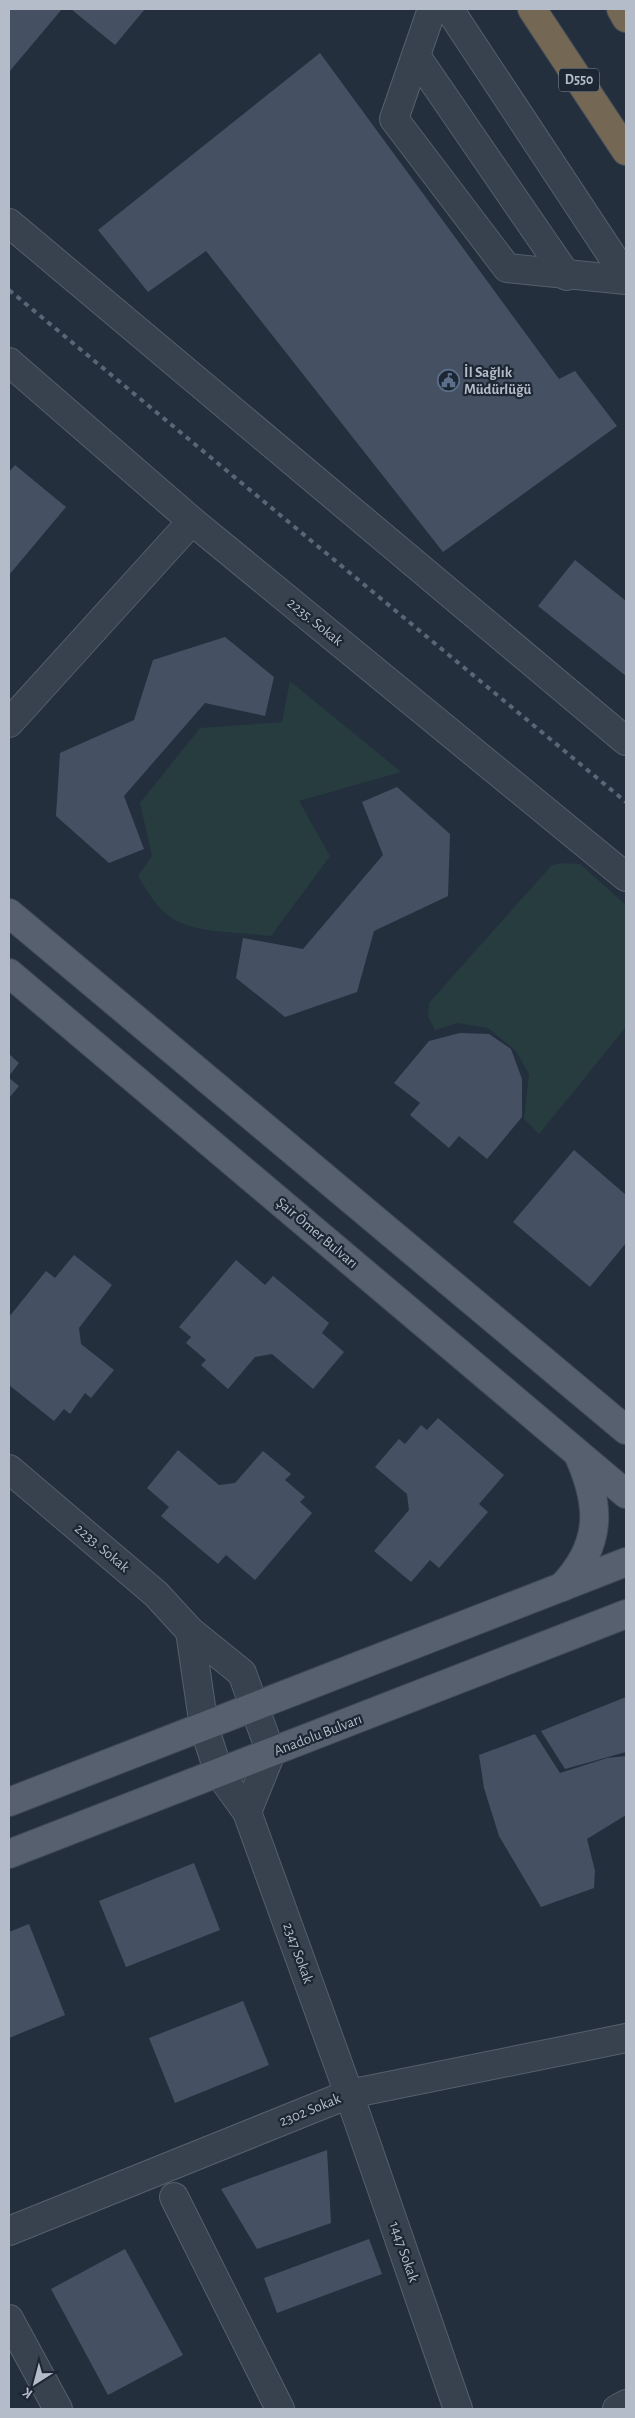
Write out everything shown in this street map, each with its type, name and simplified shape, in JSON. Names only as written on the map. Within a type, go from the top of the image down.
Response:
[{"type":"highway","name":"D550","points":[[532,9],[626,151]]},
{"type":"highway","points":[[620,9],[626,18]]},
{"type":"main road","points":[[9,913],[626,1430]]},
{"type":"main road","name":"Şair Ömer Bulvarı","points":[[9,973],[626,1494]]},
{"type":"main road","points":[[562,1587],[574,1575],[591,1543],[596,1513],[589,1479],[578,1453]]},
{"type":"main road","points":[[9,1802],[626,1562]]},
{"type":"main road","name":"Anadolu Bulvarı","points":[[9,1854],[626,1614]]},
{"type":"street","points":[[432,9],[394,119],[507,268],[567,276],[626,279]]},
{"type":"street","points":[[449,9],[626,279]]},
{"type":"street","points":[[416,56],[567,276]]},
{"type":"street","points":[[9,223],[626,741]]},
{"type":"street","name":"2235. Sokak","points":[[9,362],[192,521],[626,876]]},
{"type":"street","points":[[9,723],[192,521]]},
{"type":"street","name":"2233. Sokak","points":[[9,1470],[156,1594],[190,1631],[242,1674],[256,1707],[271,1753]]},
{"type":"street","points":[[190,1631],[204,1727],[219,1773]]},
{"type":"street","points":[[247,1812],[271,1753]]},
{"type":"street","name":"2347 Sokak","points":[[219,1773],[247,1812],[349,2094]]},
{"type":"street","name":"2302 Sokak","points":[[9,2231],[349,2094],[626,2038]]},
{"type":"street","name":"1447 Sokak","points":[[349,2094],[458,2409]]},
{"type":"street","points":[[174,2197],[280,2409]]},
{"type":"street","points":[[9,2319],[58,2409]]},
{"type":"street","points":[[616,2409],[626,2404]]},
{"type":"green space","points":[[290,681],[401,772],[299,801],[330,856],[271,936],[188,926],[172,918],[160,908],[138,876],[152,856],[140,803],[200,728],[282,722]]},
{"type":"green space","points":[[564,863],[580,864],[626,905],[626,1027],[539,1134],[524,1119],[529,1074],[516,1051],[488,1028],[458,1023],[435,1030],[428,1016],[429,1003],[552,865]]},
{"type":"building","points":[[9,9],[62,9],[9,72]]},
{"type":"building","points":[[71,9],[145,9],[115,45]]},
{"type":"building","points":[[320,53],[559,379],[575,371],[617,426],[443,552],[206,251],[148,292],[98,230]]},
{"type":"building","points":[[15,465],[66,507],[9,575],[9,472]]},
{"type":"building","points":[[575,560],[626,601],[626,676],[538,606]]},
{"type":"building","points":[[225,637],[274,677],[265,716],[205,703],[124,796],[144,849],[109,863],[56,816],[60,753],[134,720],[153,660]]},
{"type":"building","points":[[397,787],[450,834],[448,896],[374,931],[357,992],[285,1017],[236,978],[243,938],[303,949],[383,855],[362,802]]},
{"type":"building","points":[[460,1033],[489,1034],[511,1049],[522,1079],[522,1117],[487,1159],[459,1136],[449,1148],[410,1115],[420,1103],[394,1083],[429,1041]]},
{"type":"building","points":[[9,1054],[19,1063],[9,1076]]},
{"type":"building","points":[[9,1078],[19,1086],[9,1098]]},
{"type":"building","points":[[574,1150],[626,1195],[626,1243],[590,1287],[513,1222]]},
{"type":"building","points":[[74,1255],[112,1285],[79,1328],[81,1344],[114,1370],[91,1398],[85,1393],[70,1414],[64,1409],[54,1421],[9,1385],[9,1317],[46,1271],[55,1278]]},
{"type":"building","points":[[236,1260],[265,1285],[273,1276],[329,1323],[322,1333],[344,1352],[313,1389],[272,1354],[255,1357],[228,1389],[201,1365],[206,1360],[186,1343],[191,1337],[179,1327]]},
{"type":"building","points":[[438,1418],[504,1475],[479,1504],[488,1512],[439,1568],[430,1560],[411,1582],[374,1551],[409,1510],[407,1494],[375,1467],[399,1439],[405,1444],[421,1425],[427,1430]]},
{"type":"building","points":[[178,1450],[219,1485],[235,1483],[263,1451],[291,1474],[285,1480],[305,1497],[300,1502],[312,1513],[255,1580],[226,1555],[218,1564],[161,1516],[169,1507],[147,1488]]},
{"type":"building","points":[[626,1697],[626,1752],[565,1769],[541,1731]]},
{"type":"building","points":[[535,1734],[560,1773],[607,1758],[626,1756],[626,1815],[587,1839],[595,1871],[594,1888],[541,1907],[499,1836],[484,1788],[479,1755]]},
{"type":"building","points":[[194,1863],[220,1930],[126,1967],[99,1901]]},
{"type":"building","points":[[29,1924],[65,2015],[9,2038],[9,1932]]},
{"type":"building","points":[[243,2001],[269,2065],[175,2103],[149,2038]]},
{"type":"building","points":[[327,2150],[331,2223],[257,2249],[221,2189]]},
{"type":"building","points":[[369,2239],[382,2274],[277,2313],[264,2278]]},
{"type":"building","points":[[125,2249],[183,2355],[108,2395],[51,2289]]},
{"type":"railway","points":[[9,290],[626,802]]},
{"type":"place","name":"İl Sağlık Müdürlüğü","points":[[448,381]]}]
